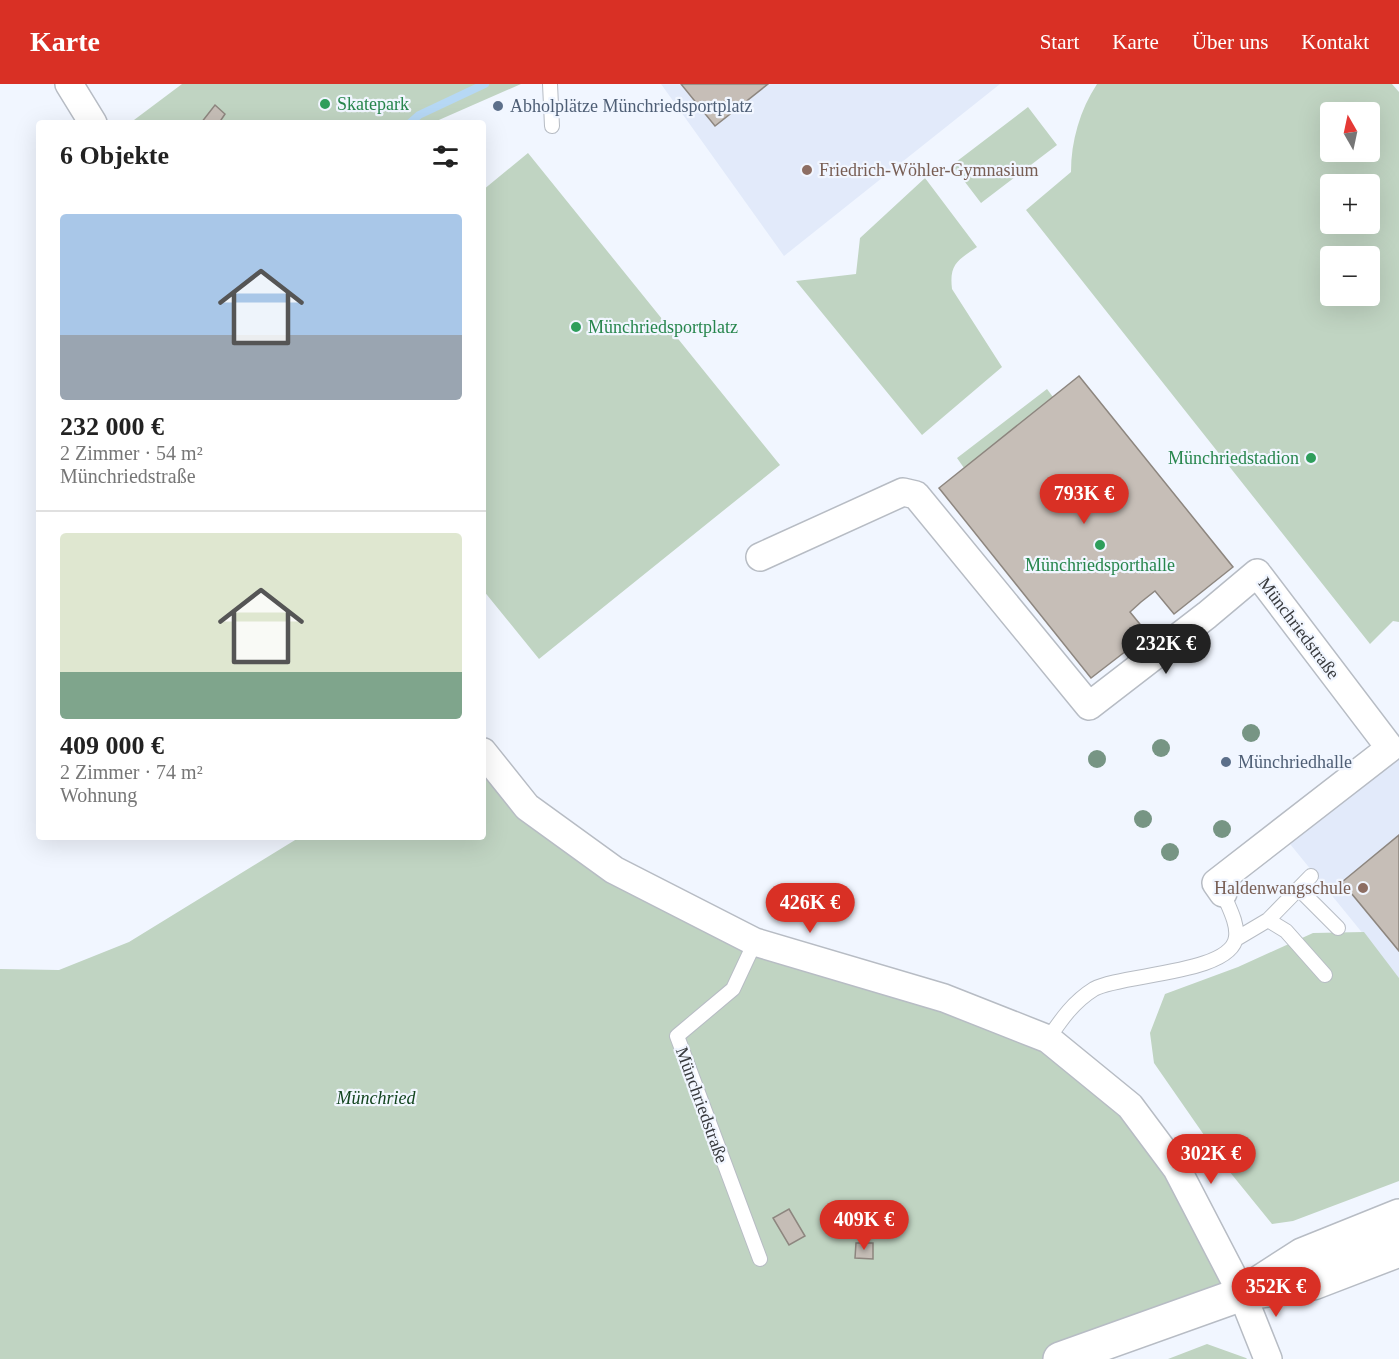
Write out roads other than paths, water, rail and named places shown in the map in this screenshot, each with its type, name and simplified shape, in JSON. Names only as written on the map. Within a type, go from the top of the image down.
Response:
[{"type":"main road","points":[[1242,1294],[1302,1255],[1399,1216]]},
{"type":"main road","points":[[1060,1359],[1242,1294],[1313,1283],[1399,1251]]},
{"type":"street","points":[[69,84],[91,120]]},
{"type":"street","name":"Münchriedstraße","points":[[760,557],[903,492],[916,495],[1089,706],[1207,615],[1257,573],[1390,748],[1216,883],[1223,893]]},
{"type":"street","points":[[486,756],[527,807],[614,870],[755,942],[944,998],[1047,1039],[1130,1106],[1176,1169],[1242,1294],[1268,1359]]},
{"type":"lane","points":[[550,84],[552,126]]},
{"type":"lane","points":[[1047,1039],[1070,1008],[1096,988],[1200,966],[1228,951],[1236,939],[1268,920],[1311,876]]},
{"type":"lane","points":[[1299,889],[1338,928]]},
{"type":"lane","name":"Münchriedstraße","points":[[1223,893],[1236,926],[1236,939]]},
{"type":"lane","points":[[1268,920],[1286,931],[1325,975]]},
{"type":"lane","name":"Münchriedstraße","points":[[755,942],[733,989],[676,1036],[760,1259]]},
{"type":"waterway","points":[[413,120],[419,115],[485,84]]},
{"type":"place","name":"Skatepark","points":[[325,104]]},
{"type":"place","name":"Abholplätze Münchriedsportplatz","points":[[498,106]]},
{"type":"place","name":"Friedrich-Wöhler-Gymnasium","points":[[807,170]]},
{"type":"place","name":"Münchriedsportplatz","points":[[576,327]]},
{"type":"place","name":"Münchriedstadion","points":[[1311,458]]},
{"type":"place","name":"Münchriedsporthalle","points":[[1100,545]]},
{"type":"place","name":"Münchriedhalle","points":[[1226,762]]},
{"type":"place","name":"Haldenwangschule","points":[[1363,888]]},
{"type":"park label","name":"Münchried","points":[[376,1098]]}]
